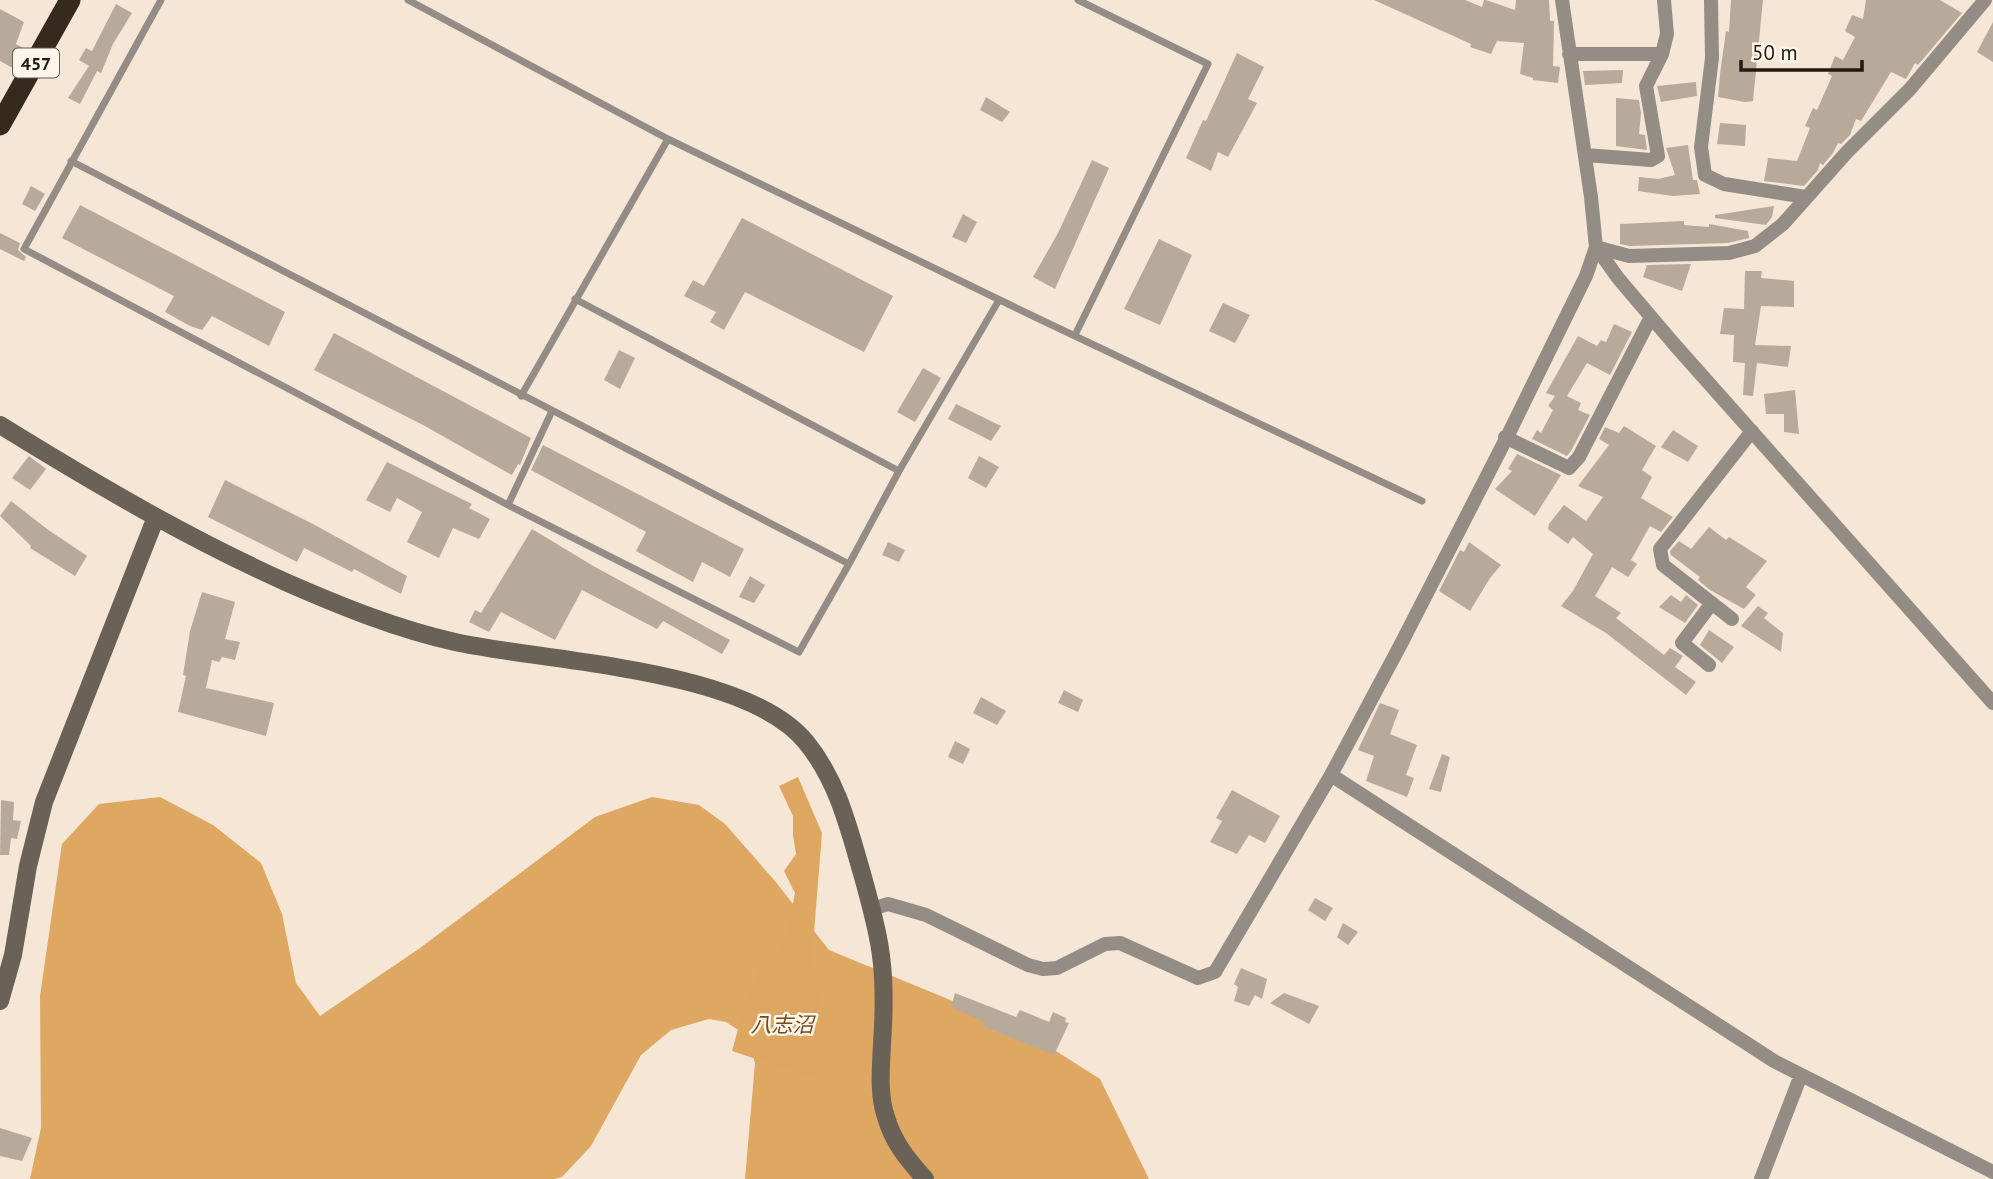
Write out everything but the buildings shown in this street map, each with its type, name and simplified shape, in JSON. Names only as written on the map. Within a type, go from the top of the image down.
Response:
[{"type":"highway","name":"457","points":[[0,125],[70,0]]},
{"type":"street","points":[[872,909],[888,904],[926,915],[1028,965],[1043,969],[1056,968],[1105,943],[1120,943],[1198,978],[1215,972],[1331,775],[1424,599],[1586,276],[1596,247],[1562,0]]},
{"type":"street","points":[[1585,155],[1651,160],[1658,156],[1646,86],[1662,54],[1667,34],[1664,0]]},
{"type":"street","points":[[1711,0],[1712,58],[1701,147],[1706,175],[1724,184],[1807,197]]},
{"type":"street","points":[[1596,247],[1629,256],[1729,253],[1755,246],[1783,223],[1910,89],[1985,0]]},
{"type":"street","points":[[1569,54],[1662,54]]},
{"type":"street","points":[[1596,247],[1651,317],[1993,703]]},
{"type":"street","points":[[1506,437],[1569,468],[1580,457],[1651,317]]},
{"type":"street","points":[[0,425],[156,517],[234,559],[359,614],[454,641],[682,680],[737,696],[774,715],[804,739],[828,773],[844,811],[872,909],[882,965],[884,997],[881,1078],[885,1116],[901,1152],[925,1179]]},
{"type":"street","points":[[1732,619],[1663,565],[1660,549],[1752,431]]},
{"type":"street","points":[[0,1001],[13,955],[28,866],[44,802],[156,517]]},
{"type":"street","points":[[1709,665],[1682,643],[1712,603]]},
{"type":"street","points":[[1331,775],[1774,1061],[1993,1172]]},
{"type":"street","points":[[1761,1179],[1801,1075]]},
{"type":"lane","points":[[160,0],[24,249],[508,505],[799,652],[849,565],[898,471],[999,300]]},
{"type":"lane","points":[[408,0],[668,139],[1422,501]]},
{"type":"lane","points":[[1075,335],[1208,64],[1078,0]]},
{"type":"lane","points":[[521,396],[668,139]]},
{"type":"lane","points":[[71,161],[849,565]]},
{"type":"lane","points":[[575,299],[898,471]]},
{"type":"lane","points":[[508,505],[552,411]]},
{"type":"shaded area","points":[[160,797],[213,825],[261,863],[282,914],[296,983],[320,1016],[420,948],[595,817],[652,797],[699,805],[725,824],[775,881],[829,950],[1023,1030],[1100,1079],[1149,1179],[745,1179],[755,1063],[746,1035],[726,1022],[709,1019],[671,1030],[641,1055],[591,1146],[562,1177],[554,1179],[30,1179],[41,1128],[40,996],[62,844],[99,804]]},
{"type":"water","name":"八志沼","points":[[798,777],[822,833],[812,957],[825,1031],[825,1082],[732,1051],[745,1004],[760,968],[780,948],[788,929],[795,893],[784,871],[796,854],[793,816],[779,786]]}]
